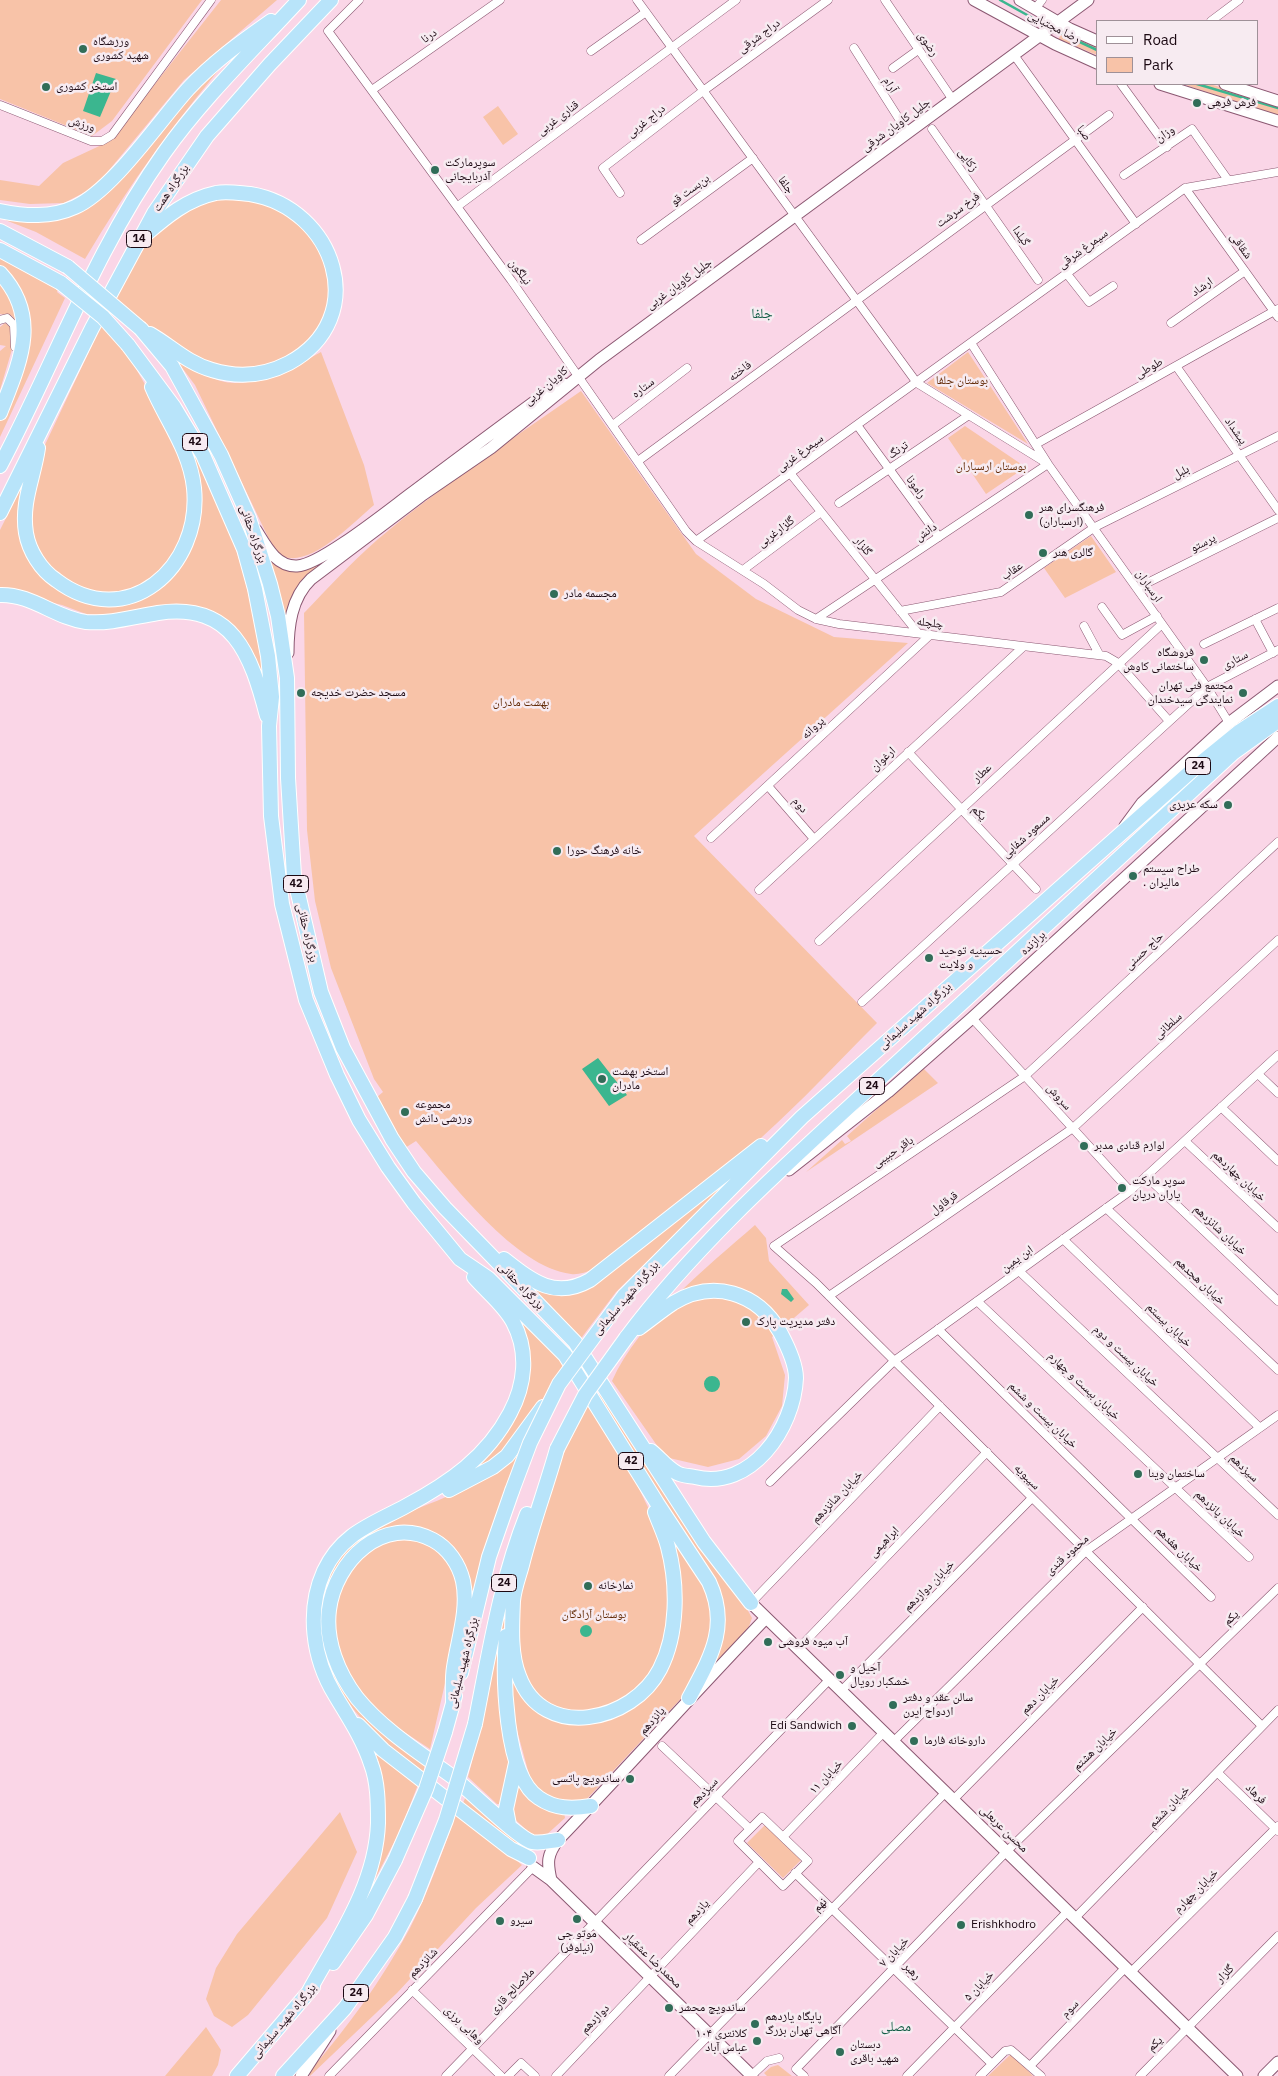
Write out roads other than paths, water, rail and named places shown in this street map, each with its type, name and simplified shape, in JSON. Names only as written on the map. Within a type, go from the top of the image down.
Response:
[{"type":"highway","name":"بزرگراه همت","points":[[0,513],[138,240],[154,213],[208,136],[258,78],[331,0]]},
{"type":"highway","name":"بزرگراه همت","points":[[0,466],[93,270],[131,204],[164,153],[200,106],[299,1]]},
{"type":"highway","points":[[0,211],[30,216],[58,213],[87,201],[126,162],[211,66],[233,47],[299,1]]},
{"type":"highway","points":[[138,240],[172,212],[202,197],[232,192],[264,196],[287,206],[314,230],[330,258],[336,288],[334,308],[326,325],[308,350],[280,368],[264,373],[234,375],[202,367],[140,329]]},
{"type":"highway","name":"بزرگراه حقانی","points":[[0,231],[68,267],[140,329],[172,366],[194,403],[221,455],[249,518],[278,616],[287,678],[288,778],[294,876],[321,992],[352,1065],[392,1139],[427,1189],[575,1342],[704,1542],[751,1603]]},
{"type":"highway","name":"42","points":[[0,250],[61,283],[103,317],[141,360]]},
{"type":"highway","points":[[0,273],[17,299],[24,336],[20,363],[0,413]]},
{"type":"highway","points":[[40,432],[36,460],[26,493],[25,516],[31,549],[40,565],[62,585],[76,594],[96,599],[120,598],[153,586],[172,568],[182,555],[194,520],[195,503],[193,477],[182,444],[153,390],[141,360]]},
{"type":"highway","name":"بزرگراه حقانی","points":[[141,360],[174,407],[203,455],[230,512],[244,550],[255,590],[268,656],[272,698],[269,726],[273,842],[282,904],[306,1000],[337,1075],[359,1120],[388,1167],[414,1203],[460,1258],[488,1278],[565,1356],[639,1475],[709,1582],[717,1601],[718,1627],[716,1643],[712,1656],[689,1698]]},
{"type":"highway","points":[[0,595],[24,598],[83,621],[112,622],[170,612],[184,612],[208,617],[231,632],[246,652],[257,678],[269,726]]},
{"type":"highway","name":"بزرگراه شهید سلیمانی","points":[[237,2076],[346,1945],[366,1915],[395,1860],[426,1789],[445,1732],[489,1557],[530,1443],[559,1384],[604,1321],[624,1296],[802,1117],[1122,831],[1240,731],[1278,706]]},
{"type":"highway","name":"بزرگراه شهید سلیمانی","points":[[283,2076],[345,2008],[395,1937],[415,1899],[446,1820],[475,1724],[505,1580],[531,1505],[585,1395],[626,1338],[657,1297],[752,1199],[1225,760],[1278,721]]},
{"type":"highway","points":[[468,1231],[534,1281],[547,1287],[579,1286],[590,1280],[802,1117]]},
{"type":"highway","points":[[308,1993],[362,1892],[371,1869],[377,1837],[378,1802],[372,1767],[346,1711],[324,1674],[318,1655],[314,1619],[316,1595],[334,1553],[350,1535],[408,1506],[458,1476],[487,1449],[510,1414],[523,1379],[522,1347],[513,1322],[460,1258]]},
{"type":"highway","points":[[626,1338],[674,1303],[698,1293],[725,1291],[745,1296],[760,1307],[776,1326],[789,1349],[796,1377],[792,1406],[778,1432],[761,1458],[734,1476],[706,1480],[677,1473],[642,1444]]},
{"type":"highway","points":[[408,1506],[446,1491],[494,1467],[514,1448],[559,1384]]},
{"type":"highway","points":[[558,1449],[531,1529],[513,1599],[506,1634],[507,1700],[516,1763],[529,1789],[537,1798],[549,1804],[570,1809],[591,1806]]},
{"type":"highway","points":[[513,1599],[516,1669],[523,1685],[547,1710],[572,1718],[602,1715],[629,1704],[645,1691],[660,1669],[668,1651],[673,1622],[674,1600],[668,1547],[639,1475]]},
{"type":"highway","points":[[453,1705],[454,1670],[465,1596],[458,1567],[445,1548],[425,1536],[412,1532],[390,1533],[368,1543],[357,1552],[347,1564],[334,1587],[329,1611],[330,1642],[340,1670],[357,1698],[374,1716],[470,1790],[523,1838],[540,1843],[558,1840]]},
{"type":"highway","points":[[346,1711],[395,1760],[511,1849],[531,1862]]},
{"type":"highway","points":[[509,1825],[506,1808],[516,1763]]},
{"type":"highway","points":[[523,1838],[531,1862]]},
{"type":"main road","name":"رضا مجتبایی","points":[[974,0],[1040,36],[1096,63]]},
{"type":"main road","name":"رضا مجتبایی","points":[[1020,0],[1038,4],[1058,22],[1096,41]]},
{"type":"main road","name":"جلیل کاویان شرقی","points":[[795,216],[1088,0]]},
{"type":"main road","points":[[1163,85],[1278,121]]},
{"type":"main road","points":[[1228,85],[1278,101]]},
{"type":"main road","name":"جلیل کاویان غربی","points":[[580,376],[795,216]]},
{"type":"main road","name":"کاویان غربی","points":[[360,536],[545,394],[580,376]]},
{"type":"main road","points":[[249,518],[273,556],[290,565],[299,566],[360,536]]},
{"type":"main road","points":[[287,678],[290,625],[298,595],[311,579],[360,536]]},
{"type":"main road","points":[[1122,831],[1142,803],[1229,722],[1278,686]]},
{"type":"main road","name":"برازنده","points":[[752,1199],[888,1092],[972,1018],[1278,737]]},
{"type":"main road","name":"محسن عربعلی","points":[[751,1603],[765,1619],[894,1740],[1237,2076]]},
{"type":"main road","name":"پانزدهم","points":[[551,1880],[547,1861],[549,1852],[558,1840],[655,1739],[689,1698],[765,1619]]},
{"type":"main road","name":"محمدرضا عشقیار","points":[[531,1862],[751,2076]]},
{"type":"main road","points":[[301,2076],[345,2008]]},
{"type":"main road","points":[[1264,2076],[1278,2062]]},
{"type":"street","name":"ورزش","points":[[0,105],[91,141],[102,141],[112,135],[211,0]]},
{"type":"street","name":"نیلگون","points":[[359,0],[328,32],[458,206],[580,376],[686,531]]},
{"type":"street","name":"درنا","points":[[372,90],[500,0]]},
{"type":"street","name":"جلفا","points":[[637,0],[916,383]]},
{"type":"street","name":"قناری غربی","points":[[458,206],[736,0]]},
{"type":"street","name":"دراج شرقی","points":[[704,91],[828,0]]},
{"type":"street","name":"رضوی","points":[[885,0],[952,100]]},
{"type":"street","points":[[1212,20],[1239,0]]},
{"type":"street","points":[[591,51],[646,12]]},
{"type":"street","name":"آرام","points":[[854,48],[908,133]]},
{"type":"street","points":[[893,68],[918,50]]},
{"type":"street","name":"صبا","points":[[1014,55],[1136,224]]},
{"type":"street","points":[[1122,85],[1167,146]]},
{"type":"street","name":"دراج غربی","points":[[620,193],[602,168],[704,91]]},
{"type":"street","name":"فرخ سرشت","points":[[855,299],[1109,115]]},
{"type":"street","name":"زکایی","points":[[932,129],[985,205]]},
{"type":"street","name":"وزان","points":[[1124,175],[1192,129],[1228,180]]},
{"type":"street","name":"بن‌بست قو","points":[[641,240],[752,158]]},
{"type":"street","name":"سیمرغ شرقی","points":[[916,383],[1185,188],[1278,172]]},
{"type":"street","name":"شقاقی","points":[[1185,188],[1277,312]]},
{"type":"street","name":"گیلدا","points":[[985,205],[1038,280]]},
{"type":"street","name":"ارشاد","points":[[1172,322],[1245,271]]},
{"type":"street","points":[[1067,274],[1089,302],[1113,286]]},
{"type":"street","name":"فاخته","points":[[638,461],[855,299]]},
{"type":"street","name":"طوطی","points":[[1036,444],[1277,312]]},
{"type":"street","points":[[0,320],[7,318],[12,321],[16,332],[16,342],[0,396]]},
{"type":"street","name":"ارسباران","points":[[971,343],[1048,464],[1095,527],[1207,687],[1229,722]]},
{"type":"street","name":"پیشداد","points":[[1176,366],[1240,456],[1275,498],[1278,510]]},
{"type":"street","name":"ستاره","points":[[613,425],[687,368]]},
{"type":"street","name":"ارسباران","points":[[916,383],[1048,464]]},
{"type":"street","name":"سیمرغ غربی","points":[[696,541],[916,383]]},
{"type":"street","name":"ترنگ","points":[[838,503],[890,470],[969,415]]},
{"type":"street","name":"رامونا","points":[[857,425],[939,537]]},
{"type":"street","name":"بلبل","points":[[1095,527],[1278,436]]},
{"type":"street","name":"دانش","points":[[816,619],[1048,464]]},
{"type":"street","name":"گلزار","points":[[790,473],[918,633]]},
{"type":"street","name":"گلزارغربی","points":[[744,570],[821,512]]},
{"type":"street","name":"پرستو","points":[[1137,588],[1278,518]]},
{"type":"street","name":"عقاب","points":[[900,611],[1001,592],[1095,527]]},
{"type":"street","name":"چلچله","points":[[686,531],[696,541],[744,570],[798,610],[816,619],[839,624],[1099,654],[1118,663],[1169,722]]},
{"type":"street","points":[[1102,607],[1122,635],[1157,616]]},
{"type":"street","points":[[1204,644],[1278,608]]},
{"type":"street","name":"ستاری","points":[[1207,687],[1275,652],[1255,619]]},
{"type":"street","name":"عطار","points":[[819,941],[1162,624]]},
{"type":"street","points":[[1084,626],[1099,654]]},
{"type":"street","name":"پروانه","points":[[711,838],[930,635]]},
{"type":"street","name":"ارغوان","points":[[760,890],[1023,646]]},
{"type":"street","name":"مسعود شفاپی","points":[[862,1002],[1207,687]]},
{"type":"street","name":"یکم","points":[[908,752],[1036,889]]},
{"type":"street","name":"دوم","points":[[768,786],[814,839]]},
{"type":"street","name":"حاج حسنی","points":[[1025,1076],[1278,842]]},
{"type":"street","name":"سلطانی","points":[[1073,1128],[1278,940]]},
{"type":"street","name":"سروش","points":[[972,1018],[1130,1191]]},
{"type":"street","name":"ابن یمین","points":[[770,1482],[894,1360],[1130,1191],[1278,1055]]},
{"type":"street","points":[[1258,1074],[1278,1093]]},
{"type":"street","name":"باقر حبیبی","points":[[774,1246],[1025,1076]]},
{"type":"street","points":[[1221,1107],[1278,1161]]},
{"type":"street","name":"قرقاول","points":[[829,1296],[1073,1128]]},
{"type":"street","name":"خیابان چهاردهم","points":[[1185,1141],[1278,1228]]},
{"type":"street","name":"خیابان شانزدهم","points":[[1146,1176],[1278,1301]]},
{"type":"street","name":"خیابان هجدهم","points":[[1106,1208],[1278,1370]]},
{"type":"street","name":"خیابان بیستم","points":[[1063,1239],[1260,1428]]},
{"type":"street","name":"سیبویه","points":[[774,1246],[829,1296],[1262,1726]]},
{"type":"street","name":"خیابان بیست و دوم","points":[[1019,1271],[1217,1458]]},
{"type":"street","name":"خیابان بیست و چهارم","points":[[977,1301],[1175,1487]]},
{"type":"street","name":"خیابان بیست و ششم","points":[[938,1329],[1131,1518]]},
{"type":"street","name":"خیابان شانزدهم","points":[[751,1603],[940,1406]]},
{"type":"street","name":"محمود قندی","points":[[894,1740],[1086,1550],[1278,1414]]},
{"type":"street","name":"ابراهیمی","points":[[798,1648],[987,1452]]},
{"type":"street","name":"سیزدهم","points":[[1217,1458],[1278,1515]]},
{"type":"street","name":"خیابان پانزدهم","points":[[1175,1487],[1249,1557]]},
{"type":"street","name":"خیابان دوازدهم","points":[[842,1690],[1032,1498]]},
{"type":"street","name":"خیابان هفدهم","points":[[1131,1518],[1211,1597]]},
{"type":"street","name":"یکم","points":[[1199,1664],[1278,1588]]},
{"type":"street","name":"خیابان دهم","points":[[950,1796],[1143,1607]]},
{"type":"street","name":"خیابان هشتم","points":[[1007,1851],[1199,1664]]},
{"type":"street","name":"سیزدهم","points":[[594,1922],[830,1679]]},
{"type":"street","name":"خیابان ششم","points":[[1072,1915],[1218,1772],[1278,1710]]},
{"type":"street","name":"خیابان ۱۱","points":[[783,1837],[884,1732]]},
{"type":"street","points":[[662,1746],[750,1829]]},
{"type":"street","name":"فرهاد","points":[[1218,1772],[1277,1828]]},
{"type":"street","name":"نهم","points":[[669,2076],[832,1909],[950,1796]]},
{"type":"street","points":[[762,1817],[783,1837],[808,1861],[783,1886],[738,1841],[762,1817]]},
{"type":"street","name":"خیابان چهارم","points":[[1128,1970],[1277,1828]]},
{"type":"street","name":"خیابان ۷","points":[[804,2076],[796,2069],[1007,1851]]},
{"type":"street","name":"شانزدهم","points":[[329,2076],[531,1862]]},
{"type":"street","name":"یازدهم","points":[[651,1977],[759,1862]]},
{"type":"street","name":"رهبر","points":[[795,1873],[992,2064]]},
{"type":"street","name":"خیابان ۵","points":[[907,2076],[954,2027],[1072,1915]]},
{"type":"street","name":"ملاصالح قاری","points":[[446,2076],[594,1922]]},
{"type":"street","name":"گلزار","points":[[1187,2028],[1278,1936]]},
{"type":"street","name":"سوم","points":[[1030,2066],[1128,1970]]},
{"type":"street","name":"دوازدهم","points":[[556,2076],[651,1977]]},
{"type":"street","name":"وهابی برزی","points":[[412,1990],[500,2076]]},
{"type":"street","name":"یکم","points":[[1140,2076],[1187,2028]]},
{"type":"street","points":[[980,2076],[1004,2052],[1011,2050],[1041,2076]]},
{"type":"street","points":[[751,2076],[766,2061],[779,2058]]},
{"type":"street","points":[[508,2076],[521,2062],[535,2076]]},
{"type":"waterway","points":[[1000,0],[1047,26]]},
{"type":"waterway","points":[[1054,30],[1096,50]]},
{"type":"waterway","points":[[1200,85],[1278,108]]},
{"type":"place","name":"ورزشگاه شهید کشوری","points":[[83,49]]},
{"type":"place","name":"استخر کشوری","points":[[46,87]]},
{"type":"place","name":"فرش فرهی","points":[[1197,103]]},
{"type":"place","name":"سوپرمارکت آذربایجانی","points":[[435,170]]},
{"type":"place","name":"فرهنگسرای هنر (ارسباران)","points":[[1029,515]]},
{"type":"place","name":"گالری هنر","points":[[1043,553]]},
{"type":"place","name":"مجسمه مادر","points":[[554,594]]},
{"type":"place","name":"فروشگاه ساختمانی کاوش","points":[[1204,660]]},
{"type":"place","name":"مسجد حضرت خدیجه","points":[[301,693]]},
{"type":"place","name":"مجتمع فنی تهران نمایندگی سیدخندان","points":[[1243,693]]},
{"type":"place","name":"سکه عزیزی","points":[[1228,805]]},
{"type":"place","name":"خانه فرهنگ حورا","points":[[557,851]]},
{"type":"place","name":"طراح سیستم . مالیران","points":[[1133,876]]},
{"type":"place","name":"حسینیه توحید و ولایت","points":[[929,958]]},
{"type":"place","name":"استخر بهشت مادران","points":[[602,1079]]},
{"type":"place","name":"مجموعه ورزشی دانش","points":[[405,1112]]},
{"type":"place","name":"لوازم قنادى مدبر","points":[[1084,1146]]},
{"type":"place","name":"سوپر مارکت یاران دریان","points":[[1122,1188]]},
{"type":"place","name":"دفتر مدیریت پارک","points":[[746,1322]]},
{"type":"place","name":"ساختمان وینا","points":[[1138,1474]]},
{"type":"place","name":"نمازخانه","points":[[588,1586]]},
{"type":"place","name":"آب میوه فروشی","points":[[768,1642]]},
{"type":"place","name":"آجیل و خشکبار رویال","points":[[840,1675]]},
{"type":"place","name":"سالن عقد و دفتر ازدواج ایرن","points":[[893,1705]]},
{"type":"place","name":"Edi Sandwich","points":[[852,1726]]},
{"type":"place","name":"داروخانه فارما","points":[[914,1741]]},
{"type":"place","name":"ساندویچ پاتسی","points":[[630,1779]]},
{"type":"place","name":"موتو جی (نیلوفر)","points":[[577,1919]]},
{"type":"place","name":"سیرو","points":[[500,1921]]},
{"type":"place","name":"Erishkhodro","points":[[961,1925]]},
{"type":"place","name":"ساندویچ محشر","points":[[669,2008]]},
{"type":"place","name":"پایگاه یازدهم آگاهی تهران بزرگ","points":[[755,2024]]},
{"type":"place","name":"کلانتری ۱۰۴ عباس آباد","points":[[757,2041]]},
{"type":"place","name":"دبستان شهید باقری","points":[[840,2052]]},
{"type":"district","name":"جلفا","points":[[762,314]]},
{"type":"district","name":"مصلی","points":[[896,2027]]},
{"type":"park label","name":"بوستان جلفا","points":[[962,381]]},
{"type":"park label","name":"بوستان ارسباران","points":[[991,467]]},
{"type":"park label","name":"بهشت مادران","points":[[521,703]]},
{"type":"park label","name":"بوستان آزادگان","points":[[594,1615]]}]
